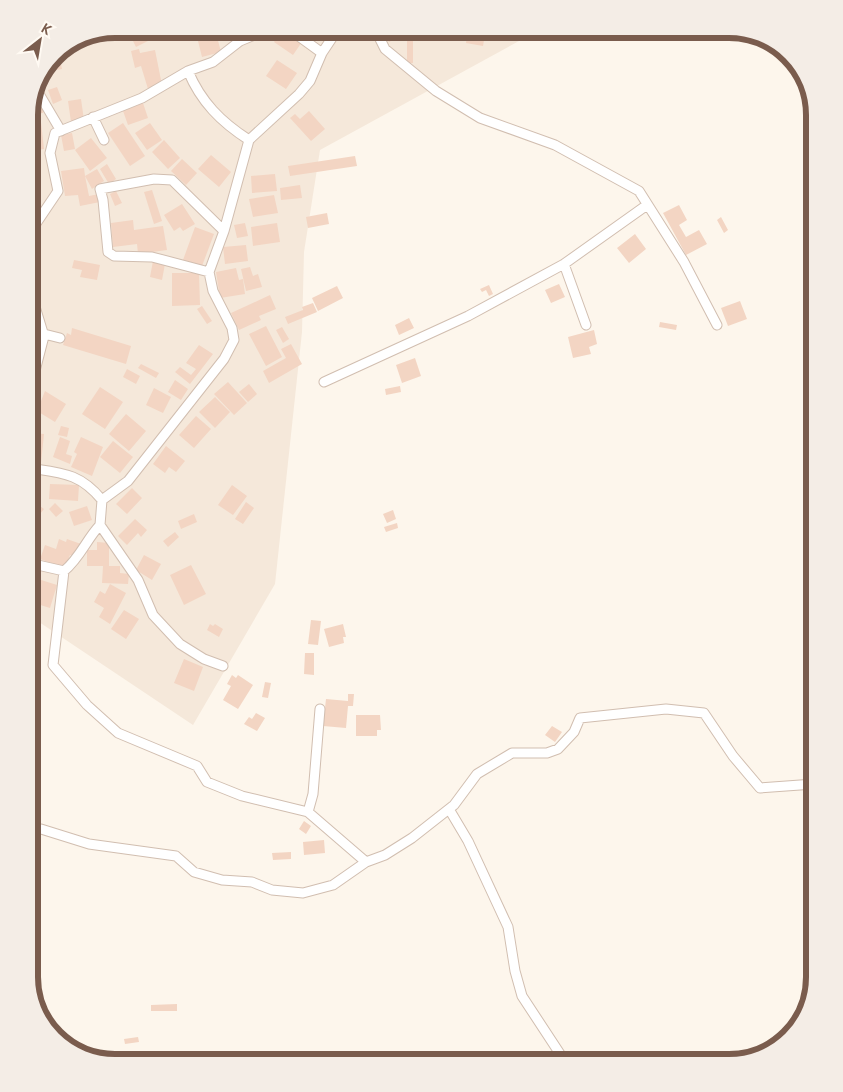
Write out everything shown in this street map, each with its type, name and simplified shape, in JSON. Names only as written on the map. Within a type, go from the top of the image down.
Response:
[{"type":"street","points":[[38,221],[58,191],[50,153],[55,133],[142,98],[188,71],[213,62],[240,41],[247,38]]},
{"type":"street","points":[[302,38],[322,54]]},
{"type":"street","points":[[102,500],[128,482],[224,359],[234,340],[232,328],[213,291],[209,272],[224,231],[249,140],[310,81],[322,54],[332,38]]},
{"type":"street","points":[[380,38],[385,49],[436,91],[480,118],[555,145],[638,191],[684,262],[717,325]]},
{"type":"street","points":[[188,71],[196,90],[212,111],[249,140]]},
{"type":"street","points":[[40,95],[61,130]]},
{"type":"street","points":[[93,117],[104,140]]},
{"type":"street","points":[[209,272],[152,257],[114,256],[108,252],[103,200],[100,189],[154,179],[172,180],[224,231]]},
{"type":"street","points":[[324,382],[468,316],[564,264],[647,205]]},
{"type":"street","points":[[564,264],[586,325]]},
{"type":"street","points":[[38,315],[44,334],[38,358]]},
{"type":"street","points":[[44,334],[60,338]]},
{"type":"street","points":[[38,469],[70,474],[91,487],[102,500],[100,525],[89,538],[79,558],[64,571],[53,665],[87,705],[118,733],[197,766],[207,782],[242,796],[308,812],[366,862]]},
{"type":"street","points":[[100,525],[138,580],[153,615],[180,644],[204,659],[223,666]]},
{"type":"street","points":[[38,565],[64,571]]},
{"type":"street","points":[[308,812],[314,794],[320,709]]},
{"type":"street","points":[[38,830],[89,844],[176,856],[194,872],[222,880],[252,882],[272,890],[303,893],[333,885],[366,862],[385,855],[412,838],[449,809],[477,774],[512,753],[546,753],[558,749],[574,732],[580,718],[666,709],[704,713],[728,748],[760,788],[806,785]]},
{"type":"street","points":[[449,809],[468,841],[508,927],[522,996],[561,1055]]},
{"type":"shaded area","points":[[525,38],[320,150],[304,252],[302,332],[275,584],[193,725],[38,621],[38,109],[40,94],[45,80],[56,65],[65,65],[65,56],[85,43],[99,39]]},
{"type":"building","points":[[140,38],[149,38],[150,40],[136,47],[133,41]]},
{"type":"building","points":[[197,38],[217,38],[221,52],[202,57]]},
{"type":"building","points":[[277,38],[296,38],[302,42],[293,55],[274,42]]},
{"type":"building","points":[[387,38],[397,38],[389,42]]},
{"type":"building","points":[[407,38],[413,38],[413,63],[407,63]]},
{"type":"building","points":[[467,38],[484,38],[483,46],[466,43]]},
{"type":"building","points":[[139,49],[140,53],[155,50],[162,85],[148,89],[141,66],[135,68],[131,51]]},
{"type":"building","points":[[277,60],[297,73],[286,89],[266,76]]},
{"type":"building","points":[[56,65],[61,65],[62,69],[51,71]]},
{"type":"building","points":[[57,87],[62,100],[53,104],[48,90]]},
{"type":"building","points":[[81,99],[84,120],[71,122],[68,101]]},
{"type":"building","points":[[143,103],[148,118],[128,125],[123,111]]},
{"type":"building","points":[[39,104],[43,104],[43,113],[40,113],[44,149],[38,150]]},
{"type":"building","points":[[309,111],[325,129],[311,141],[290,118],[295,114],[300,119]]},
{"type":"building","points":[[123,123],[145,156],[130,166],[108,133]]},
{"type":"building","points":[[150,123],[162,140],[147,150],[135,133]]},
{"type":"building","points":[[72,133],[75,149],[64,151],[61,135]]},
{"type":"building","points":[[91,138],[107,158],[90,171],[75,150]]},
{"type":"building","points":[[164,140],[180,158],[168,169],[152,152]]},
{"type":"building","points":[[211,155],[231,172],[219,187],[198,169]]},
{"type":"building","points":[[355,156],[357,166],[290,176],[288,166]]},
{"type":"building","points":[[182,159],[197,173],[186,185],[171,171]]},
{"type":"building","points":[[107,164],[116,179],[109,184],[100,169]]},
{"type":"building","points":[[84,168],[89,196],[99,194],[100,202],[80,206],[78,195],[65,196],[61,171]]},
{"type":"building","points":[[97,169],[104,181],[92,189],[85,176]]},
{"type":"building","points":[[38,174],[39,174],[38,192]]},
{"type":"building","points":[[275,174],[277,191],[252,193],[251,176]]},
{"type":"building","points":[[300,185],[302,198],[281,200],[280,188]]},
{"type":"building","points":[[152,190],[162,221],[154,224],[144,192]]},
{"type":"building","points":[[116,191],[122,203],[115,206],[110,194]]},
{"type":"building","points":[[274,195],[278,213],[253,217],[249,199]]},
{"type":"building","points":[[182,204],[195,224],[183,231],[180,227],[174,231],[164,215]]},
{"type":"building","points":[[679,205],[687,220],[679,225],[686,237],[699,230],[707,244],[686,255],[663,213]]},
{"type":"building","points":[[327,213],[329,224],[308,228],[306,217]]},
{"type":"building","points":[[721,217],[728,230],[724,233],[717,220]]},
{"type":"building","points":[[133,220],[134,230],[163,226],[167,250],[138,254],[137,244],[113,247],[111,223]]},
{"type":"building","points":[[245,223],[248,236],[237,238],[234,225]]},
{"type":"building","points":[[277,223],[280,242],[253,246],[251,227]]},
{"type":"building","points":[[195,227],[214,234],[202,266],[183,260]]},
{"type":"building","points":[[635,234],[646,249],[629,263],[617,248]]},
{"type":"building","points":[[246,245],[248,261],[225,264],[223,247]]},
{"type":"building","points":[[74,260],[100,265],[97,280],[80,277],[82,270],[72,268]]},
{"type":"building","points":[[153,261],[165,264],[162,280],[150,277]]},
{"type":"building","points":[[250,267],[253,276],[258,274],[262,287],[246,291],[241,269]]},
{"type":"building","points":[[236,268],[239,280],[243,279],[245,294],[220,298],[216,272]]},
{"type":"building","points":[[172,273],[199,273],[200,305],[172,306]]},
{"type":"building","points":[[559,284],[565,297],[551,303],[545,290]]},
{"type":"building","points":[[489,285],[493,294],[489,296],[486,290],[482,292],[480,289]]},
{"type":"building","points":[[337,286],[343,298],[318,311],[312,298]]},
{"type":"building","points":[[270,295],[276,309],[259,316],[261,320],[239,330],[231,313]]},
{"type":"building","points":[[740,301],[747,319],[728,326],[721,308]]},
{"type":"building","points":[[313,303],[317,312],[288,324],[285,317],[303,310],[302,307]]},
{"type":"building","points":[[202,306],[212,321],[207,324],[197,309]]},
{"type":"building","points":[[409,318],[414,328],[399,335],[395,325]]},
{"type":"building","points":[[660,322],[677,325],[676,330],[659,327]]},
{"type":"building","points":[[266,326],[282,357],[266,366],[249,334]]},
{"type":"building","points":[[282,327],[289,339],[283,343],[276,330]]},
{"type":"building","points":[[72,328],[131,346],[126,364],[63,345],[67,333],[71,335]]},
{"type":"building","points":[[594,330],[597,344],[589,347],[591,354],[573,358],[568,337]]},
{"type":"building","points":[[291,344],[302,364],[269,383],[263,371],[286,358],[281,349]]},
{"type":"building","points":[[199,345],[213,354],[190,384],[175,372],[180,367],[191,375],[196,369],[186,363]]},
{"type":"building","points":[[415,358],[421,376],[402,383],[396,365]]},
{"type":"building","points":[[141,364],[159,373],[156,378],[138,368]]},
{"type":"building","points":[[127,369],[140,376],[136,384],[123,377]]},
{"type":"building","points":[[175,380],[188,389],[181,400],[168,392]]},
{"type":"building","points":[[228,382],[247,403],[234,415],[214,394]]},
{"type":"building","points":[[249,384],[257,394],[248,402],[239,392]]},
{"type":"building","points":[[400,386],[401,392],[386,395],[385,389]]},
{"type":"building","points":[[100,387],[123,402],[105,429],[82,414]]},
{"type":"building","points":[[154,388],[171,397],[163,413],[146,405]]},
{"type":"building","points":[[45,391],[66,404],[55,422],[38,412]]},
{"type":"building","points":[[215,397],[230,412],[215,428],[199,412]]},
{"type":"building","points":[[126,414],[146,431],[129,451],[109,434]]},
{"type":"building","points":[[196,416],[211,429],[194,448],[179,435]]},
{"type":"building","points":[[61,426],[69,428],[67,437],[58,435]]},
{"type":"building","points":[[38,434],[44,434],[41,463],[38,463]]},
{"type":"building","points":[[60,437],[70,441],[66,454],[72,456],[70,464],[53,457]]},
{"type":"building","points":[[81,437],[103,447],[92,476],[71,467],[77,454],[74,452]]},
{"type":"building","points":[[113,441],[133,457],[120,473],[100,457]]},
{"type":"building","points":[[166,446],[185,461],[176,472],[169,467],[165,473],[153,464]]},
{"type":"building","points":[[50,484],[79,485],[78,501],[49,499]]},
{"type":"building","points":[[232,485],[247,496],[233,515],[218,505]]},
{"type":"building","points":[[132,488],[142,498],[127,514],[116,504]]},
{"type":"building","points":[[246,502],[254,508],[243,524],[235,519]]},
{"type":"building","points":[[55,503],[63,511],[56,517],[49,509]]},
{"type":"building","points":[[38,505],[44,509],[38,517]]},
{"type":"building","points":[[87,506],[92,520],[74,526],[69,512]]},
{"type":"building","points":[[393,510],[396,519],[387,523],[383,514]]},
{"type":"building","points":[[194,514],[197,522],[181,529],[178,521]]},
{"type":"building","points":[[135,519],[147,530],[141,537],[138,533],[127,545],[118,536]]},
{"type":"building","points":[[397,523],[398,528],[386,532],[384,527]]},
{"type":"building","points":[[175,532],[179,537],[168,547],[163,541]]},
{"type":"building","points":[[59,539],[66,542],[67,539],[81,544],[77,557],[70,555],[65,568],[40,559],[45,545],[56,549]]},
{"type":"building","points":[[97,542],[109,543],[109,566],[120,566],[120,573],[129,574],[128,584],[102,583],[103,566],[87,566],[87,550],[97,550]]},
{"type":"building","points":[[144,555],[161,564],[152,580],[136,570]]},
{"type":"building","points":[[191,565],[206,594],[184,605],[170,575]]},
{"type":"building","points":[[38,579],[57,585],[50,608],[38,604]]},
{"type":"building","points":[[110,584],[126,593],[110,624],[99,617],[104,608],[94,602],[100,591],[105,594]]},
{"type":"building","points":[[124,610],[139,619],[126,639],[111,629]]},
{"type":"building","points":[[311,620],[321,621],[318,645],[308,644]]},
{"type":"building","points":[[210,624],[213,626],[215,624],[223,629],[219,637],[207,630]]},
{"type":"building","points":[[343,624],[346,637],[343,637],[344,643],[329,647],[324,629]]},
{"type":"building","points":[[305,653],[314,653],[314,675],[304,674]]},
{"type":"building","points":[[184,659],[203,667],[194,691],[174,683]]},
{"type":"building","points":[[232,675],[236,678],[238,675],[253,685],[238,709],[223,700],[231,686],[227,684]]},
{"type":"building","points":[[265,682],[271,683],[268,698],[262,697]]},
{"type":"building","points":[[348,694],[354,694],[353,706],[348,706],[346,728],[323,726],[326,699],[348,701]]},
{"type":"building","points":[[256,713],[265,718],[257,731],[244,724],[249,717],[252,719]]},
{"type":"building","points":[[356,715],[380,715],[381,730],[377,730],[377,736],[356,736]]},
{"type":"building","points":[[552,726],[562,732],[555,742],[545,735]]},
{"type":"building","points":[[304,821],[311,826],[306,834],[299,829]]},
{"type":"building","points":[[324,840],[325,853],[304,855],[303,842]]},
{"type":"building","points":[[291,852],[291,859],[273,860],[272,853]]},
{"type":"building","points":[[177,1004],[177,1011],[151,1011],[151,1005]]},
{"type":"building","points":[[138,1037],[139,1042],[125,1044],[124,1039]]}]
